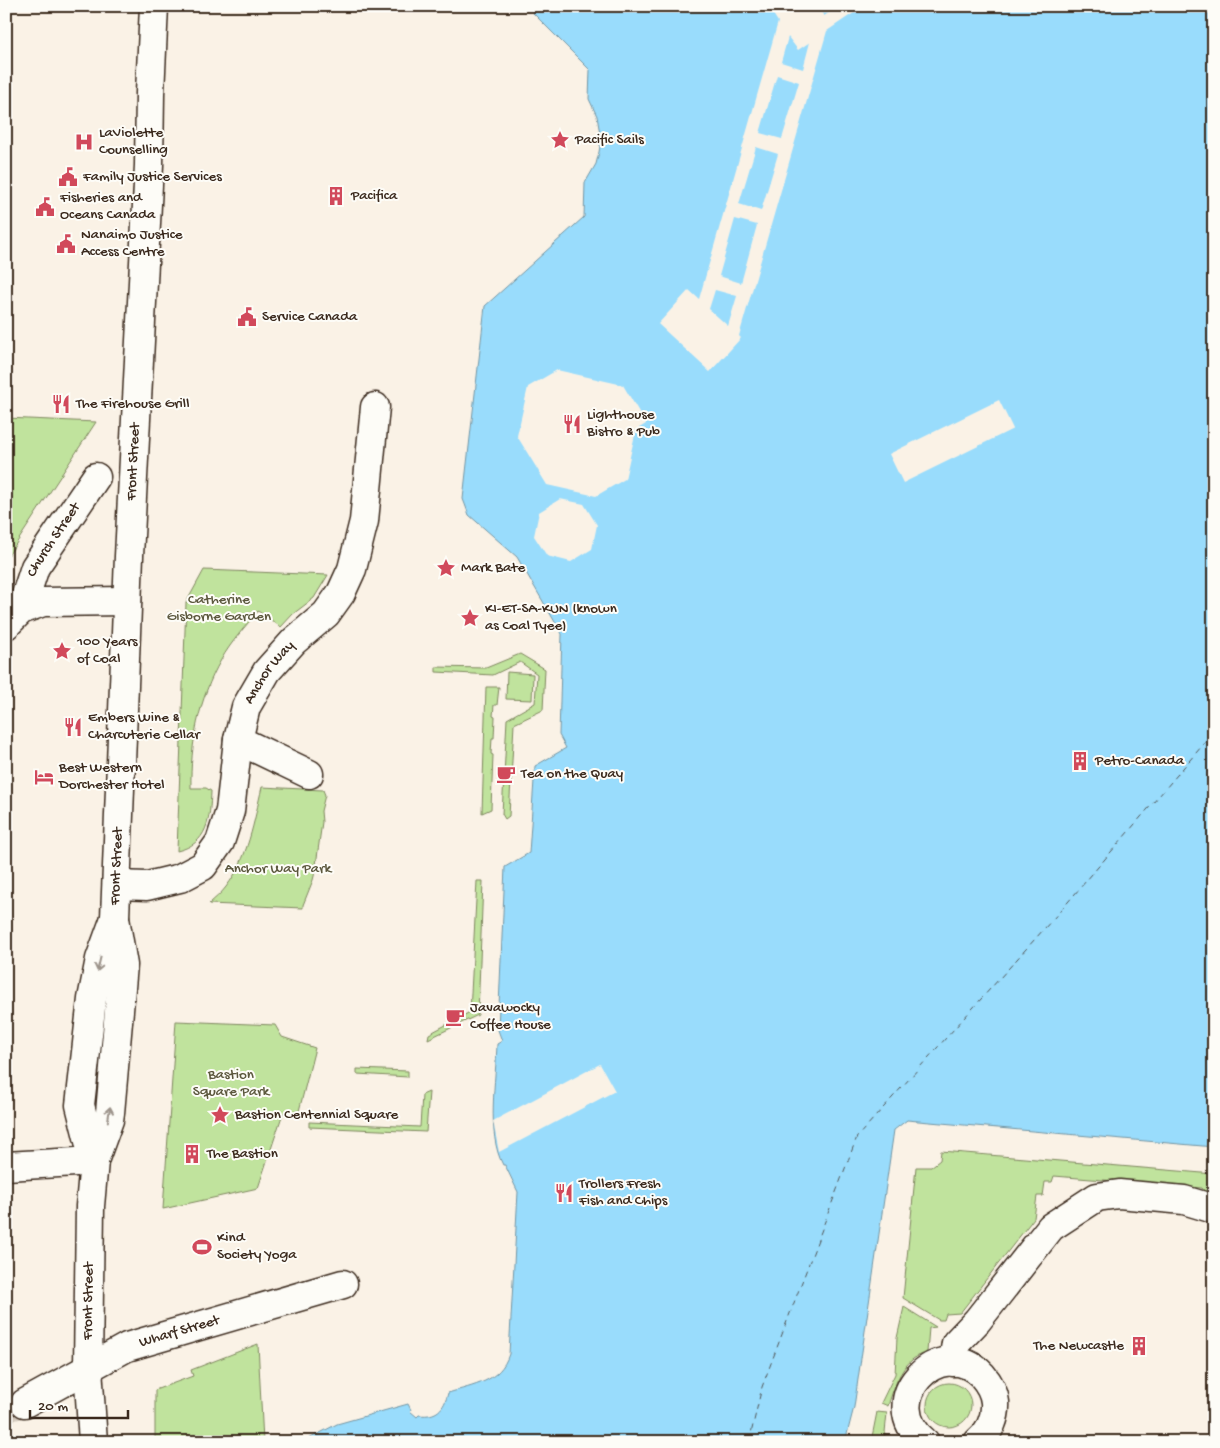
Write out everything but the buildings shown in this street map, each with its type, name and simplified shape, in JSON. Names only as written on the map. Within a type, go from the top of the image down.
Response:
[{"type":"street","name":"Front Street","points":[[92,1442],[88,1368],[90,1206],[94,1161],[109,1120],[123,965],[115,918],[127,601],[149,165],[154,6]]},
{"type":"street","name":"Anchor Way","points":[[117,885],[147,886],[180,878],[203,866],[220,842],[230,811],[238,740],[246,707],[267,671],[294,641],[326,614],[341,593],[352,569],[364,521],[376,407]]},
{"type":"street","name":"Church Street","points":[[14,617],[35,566],[96,477]]},
{"type":"street","name":"Church Street","points":[[14,617],[43,602],[127,601]]},
{"type":"street","points":[[238,740],[309,774]]},
{"type":"street","points":[[6,1166],[94,1161]]},
{"type":"street","points":[[953,1362],[956,1344],[978,1321],[1052,1227],[1097,1196],[1119,1194],[1184,1200],[1214,1209]]},
{"type":"street","name":"Wharf Street","points":[[26,1403],[127,1347],[343,1284]]},
{"type":"street","points":[[924,1442],[910,1424],[906,1410],[907,1395],[913,1382],[923,1371],[936,1364],[953,1362],[965,1364],[978,1372],[988,1382],[994,1396],[996,1411],[992,1424],[984,1437],[978,1442]]},
{"type":"green space","points":[[6,418],[96,422],[6,559]]},
{"type":"green space","name":"Catherine Gisborne Garden","points":[[204,570],[328,575],[314,598],[293,614],[281,627],[258,611],[221,660],[207,690],[197,722],[192,755],[191,788],[206,788],[211,791],[208,820],[205,829],[195,843],[177,851],[186,603]]},
{"type":"green space","points":[[520,654],[545,669],[543,710],[514,724],[509,816],[505,819],[502,814],[507,719],[535,703],[537,674],[520,662],[493,675],[436,672],[436,667],[486,668]]},
{"type":"green space","points":[[507,672],[533,674],[532,700],[506,699]]},
{"type":"green space","points":[[486,687],[499,687],[497,705],[494,705],[493,716],[495,717],[491,754],[493,755],[491,809],[482,813]]},
{"type":"green space","name":"Anchor Way Park","points":[[262,787],[323,790],[325,795],[321,811],[322,822],[315,872],[303,908],[209,904],[224,890],[240,864],[253,826]]},
{"type":"green space","points":[[477,881],[483,881],[478,1015],[428,1039],[429,1034],[470,1012]]},
{"type":"green space","name":"Bastion Square Park","points":[[176,1021],[275,1025],[282,1037],[315,1048],[299,1111],[283,1113],[258,1188],[163,1209]]},
{"type":"green space","points":[[357,1069],[408,1071],[408,1077],[357,1074]]},
{"type":"green space","points":[[429,1092],[426,1132],[309,1127],[309,1122],[420,1127],[422,1095]]},
{"type":"green space","points":[[941,1151],[1214,1174],[1214,1196],[1208,1196],[1202,1188],[1054,1176],[1052,1182],[1045,1182],[1043,1196],[1037,1196],[1034,1218],[960,1313],[946,1314],[944,1320],[939,1320],[903,1298],[916,1167],[931,1167],[940,1160]]},
{"type":"green space","points":[[904,1307],[936,1327],[929,1328],[927,1352],[913,1359],[900,1374],[888,1406],[881,1403],[895,1374],[897,1338]]},
{"type":"green space","points":[[258,1344],[263,1442],[155,1442],[155,1390],[193,1376],[191,1370]]},
{"type":"green space","points":[[949,1383],[961,1387],[967,1393],[971,1405],[967,1417],[961,1423],[949,1427],[937,1423],[931,1417],[927,1405],[931,1393],[937,1387]]},
{"type":"green space","points":[[877,1412],[887,1413],[884,1442],[871,1442]]},
{"type":"water","points":[[534,6],[1214,6],[1214,1147],[907,1120],[894,1130],[854,1407],[845,1442],[303,1442],[337,1424],[408,1404],[410,1411],[417,1417],[419,1415],[431,1415],[442,1408],[448,1393],[476,1385],[493,1377],[505,1363],[509,1354],[518,1192],[498,1152],[493,1122],[497,1044],[502,1041],[498,1030],[505,867],[529,853],[535,766],[566,748],[559,735],[562,634],[517,557],[469,515],[463,499],[485,306],[584,217],[585,183],[596,164],[601,140],[597,116],[589,99],[590,70],[533,13]]},
{"type":"pier","points":[[768,6],[817,6],[824,16],[839,6],[864,6],[827,31],[739,336],[741,338],[710,372],[658,324],[689,290],[699,299],[778,22]],"holes":[[[788,37],[798,50],[810,42],[803,69],[781,62]],[[777,75],[799,82],[782,139],[760,133]],[[756,147],[778,154],[761,211],[739,204]],[[735,219],[757,225],[741,283],[719,276]],[[715,290],[737,296],[728,326],[709,309]]]},
{"type":"pier","name":"Lighthouse Bistro & Pub","points":[[557,370],[623,385],[646,424],[636,430],[625,479],[596,496],[547,485],[517,436],[528,387]]},
{"type":"pier","points":[[999,400],[1013,429],[903,483],[889,454]]},
{"type":"pier","points":[[560,499],[584,504],[597,525],[592,549],[571,562],[547,556],[534,536],[539,512]]},
{"type":"pier","points":[[600,1064],[615,1091],[499,1152],[493,1121]]},
{"type":"ferry route","points":[[749,1442],[762,1387],[857,1137],[1062,909],[1214,732]]},
{"type":"tunnel","points":[[6,1408],[25,1403]]},
{"type":"place","name":"Pacific Sails","points":[[560,140]]},
{"type":"place","name":"LaViolette Counselling","points":[[84,142]]},
{"type":"place","name":"Family Justice Services","points":[[68,177]]},
{"type":"place","name":"Pacifica","points":[[336,196]]},
{"type":"place","name":"Fisheries and Oceans Canada","points":[[45,207]]},
{"type":"place","name":"Nanaimo Justice Access Centre","points":[[66,244]]},
{"type":"place","name":"Service Canada","points":[[247,317]]},
{"type":"place","name":"The Firehouse Grill","points":[[61,404]]},
{"type":"place","name":"Lighthouse Bistro & Pub","points":[[572,424]]},
{"type":"place","name":"Mark Bate","points":[[446,568]]},
{"type":"place","name":"KI-ET-SA-KUN (known as Coal Tyee)","points":[[470,618]]},
{"type":"place","name":"100 Years of Coal","points":[[62,651]]},
{"type":"place","name":"Embers Wine & Charcuterie Cellar","points":[[73,727]]},
{"type":"place","name":"Petro-Canada","points":[[1080,761]]},
{"type":"place","name":"Tea on the Quay","points":[[506,774]]},
{"type":"place","name":"Best Western Dorchester Hotel","points":[[44,777]]},
{"type":"place","name":"Javawocky Coffee House","points":[[455,1017]]},
{"type":"place","name":"Bastion Centennial Square","points":[[220,1115]]},
{"type":"place","name":"The Bastion","points":[[192,1154]]},
{"type":"place","name":"Trollers Fresh Fish and Chips","points":[[564,1193]]},
{"type":"place","name":"Kind Society Yoga","points":[[202,1247]]},
{"type":"place","name":"The Newcastle","points":[[1139,1346]]}]
